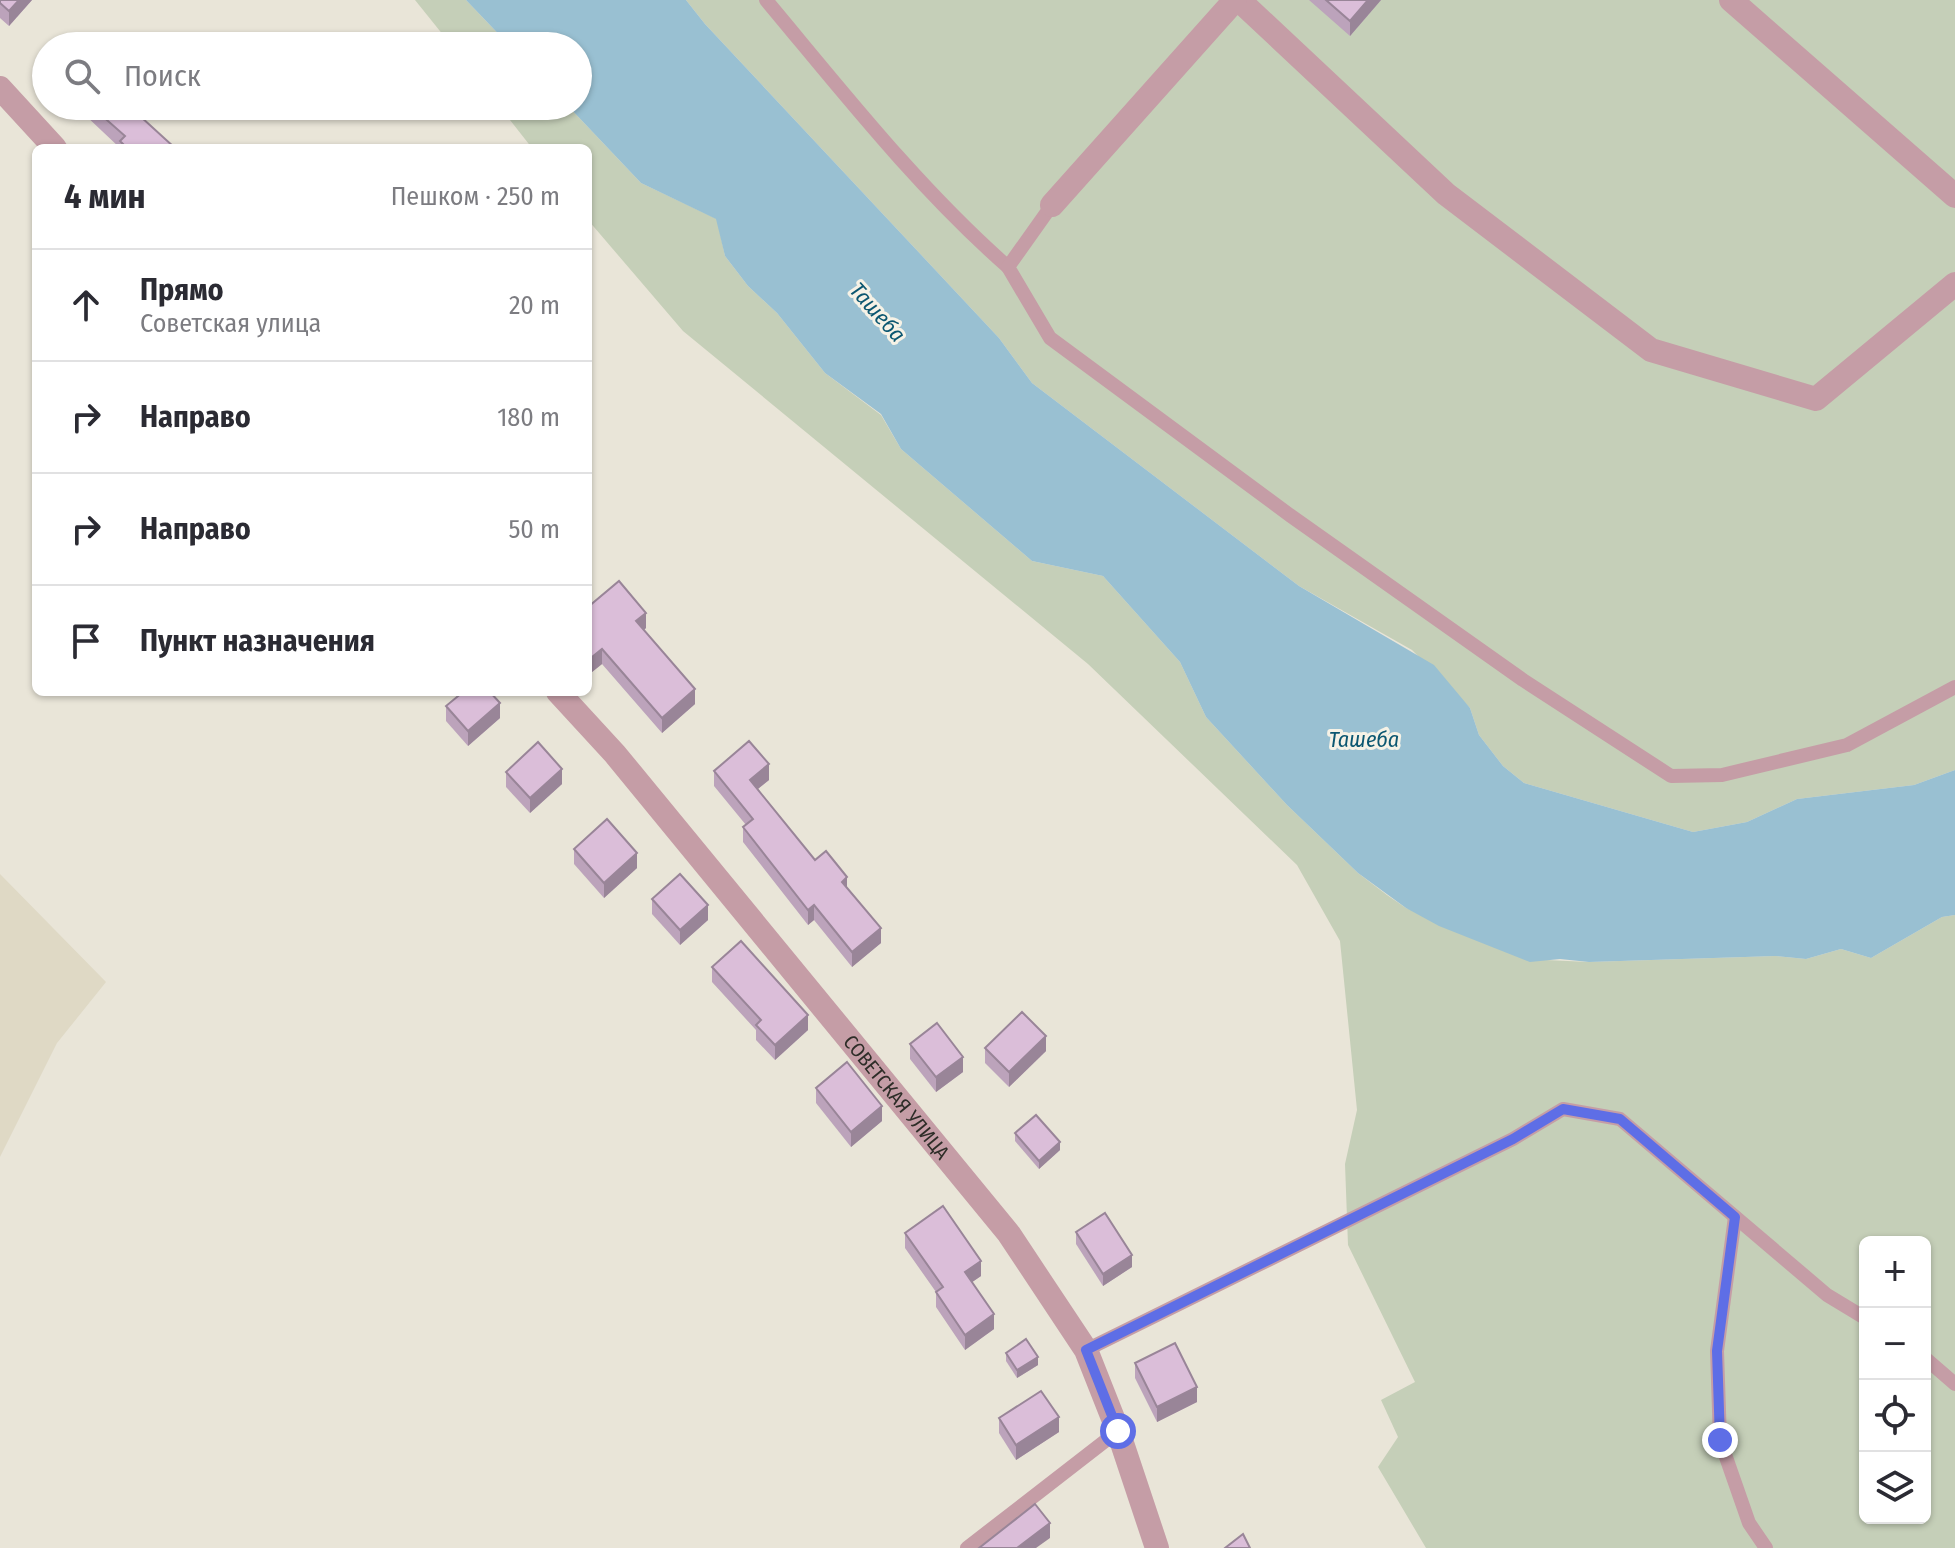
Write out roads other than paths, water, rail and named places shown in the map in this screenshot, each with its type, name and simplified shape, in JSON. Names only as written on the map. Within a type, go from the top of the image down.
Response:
[{"type":"street","points":[[1052,205],[1237,0],[1446,194],[1651,350],[1816,399],[1955,284]]},
{"type":"street","points":[[1731,0],[1955,196]]},
{"type":"street","points":[[0,88],[51,144]]},
{"type":"street","name":"СОВЕТСКАЯ УЛИЦА","points":[[562,696],[626,767],[1009,1234],[1086,1350],[1118,1431],[1157,1548]]},
{"type":"lane","points":[[766,0],[893,150],[968,232],[1008,267],[1050,338],[1291,516],[1510,671],[1671,776],[1722,775],[1847,745],[1955,687]]},
{"type":"lane","points":[[1008,267],[1052,205]]},
{"type":"lane","points":[[1086,1350],[1499,1146],[1563,1109],[1620,1119],[1827,1295],[1859,1314]]},
{"type":"lane","points":[[1735,1217],[1717,1351],[1720,1440],[1749,1523],[1766,1548]]},
{"type":"lane","points":[[1931,1363],[1955,1384]]},
{"type":"lane","points":[[967,1548],[1118,1431]]},
{"type":"water","name":"Ташеба","points":[[466,0],[686,0],[999,338],[1032,383],[1299,586],[1434,665],[1470,708],[1479,735],[1503,766],[1524,783],[1693,832],[1747,822],[1797,799],[1914,785],[1955,770],[1955,915],[1942,917],[1871,958],[1841,949],[1806,959],[1776,956],[1530,962],[1439,926],[1406,908],[1358,873],[1287,805],[1206,717],[1180,662],[1103,576],[1032,561],[901,449],[881,414],[825,373],[777,313],[748,286],[725,256],[716,219],[641,183],[581,120],[592,120],[592,32],[497,32]]}]
